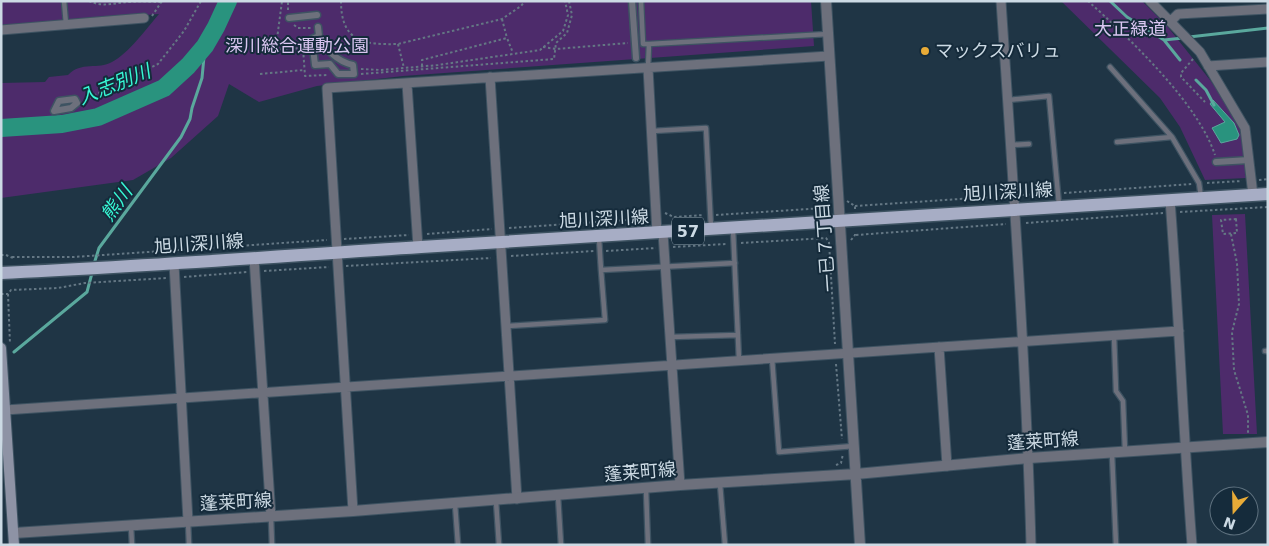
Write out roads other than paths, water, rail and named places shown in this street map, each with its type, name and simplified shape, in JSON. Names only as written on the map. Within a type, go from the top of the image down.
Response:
[{"type":"main road","name":"旭川深川線","points":[[1,273],[337,253],[418,241],[501,242],[599,237],[1060,206],[1171,206],[1201,198],[1268,194]]},
{"type":"main road","points":[[6,350],[5,410],[14,545]]},
{"type":"street","points":[[632,1],[636,58]]},
{"type":"street","name":"一已７丁目線","points":[[826,1],[860,545]]},
{"type":"street","points":[[1001,1],[1029,458],[1031,545]]},
{"type":"street","points":[[1150,1],[1200,52],[1246,128],[1253,195]]},
{"type":"street","points":[[1171,22],[1178,14],[1268,8]]},
{"type":"street","points":[[289,18],[317,15]]},
{"type":"street","points":[[1,30],[144,18]]},
{"type":"street","points":[[318,27],[319,36],[327,50],[344,63],[353,65],[354,71],[338,74],[330,64],[314,65],[312,39],[319,36]]},
{"type":"street","points":[[352,511],[327,88],[829,56]]},
{"type":"street","points":[[1208,66],[1268,62]]},
{"type":"street","points":[[648,68],[656,213],[664,247],[666,267],[680,485]]},
{"type":"street","points":[[490,77],[517,499]]},
{"type":"street","points":[[406,84],[418,241]]},
{"type":"street","points":[[1216,162],[1249,160]]},
{"type":"street","points":[[1171,206],[1184,447],[1192,545]]},
{"type":"street","points":[[254,258],[271,516]]},
{"type":"street","points":[[174,264],[188,521]]},
{"type":"street","points":[[5,410],[1179,331]]},
{"type":"street","points":[[939,347],[947,466]]},
{"type":"street","name":"蓬莱町線","points":[[14,533],[455,504],[680,485],[856,474],[1029,458],[1268,442]]},
{"type":"lane","points":[[64,1],[66,24]]},
{"type":"lane","points":[[641,1],[643,44],[828,34]]},
{"type":"lane","points":[[648,68],[649,44]]},
{"type":"lane","points":[[1110,67],[1172,137],[1199,183],[1201,198]]},
{"type":"lane","points":[[1008,100],[1049,96],[1060,206]]},
{"type":"lane","points":[[651,131],[706,128],[711,230]]},
{"type":"lane","points":[[1117,142],[1172,137]]},
{"type":"lane","points":[[1011,145],[1029,144]]},
{"type":"lane","points":[[733,228],[739,360]]},
{"type":"lane","points":[[507,326],[605,320],[599,237]]},
{"type":"lane","points":[[601,270],[735,263]]},
{"type":"lane","points":[[671,337],[738,335]]},
{"type":"lane","points":[[1114,336],[1116,391],[1122,400],[1126,451]]},
{"type":"lane","points":[[772,358],[779,452],[854,446]]},
{"type":"lane","points":[[1112,452],[1116,545]]},
{"type":"lane","points":[[720,483],[725,545]]},
{"type":"lane","points":[[646,488],[648,545]]},
{"type":"lane","points":[[558,496],[561,545]]},
{"type":"lane","points":[[496,501],[499,545]]},
{"type":"lane","points":[[455,504],[458,545]]},
{"type":"lane","points":[[271,516],[272,545]]},
{"type":"lane","points":[[188,521],[189,545]]},
{"type":"lane","points":[[131,525],[132,545]]},
{"type":"waterway","name":"入志別川","points":[[1,128],[62,124],[98,117],[164,88],[188,66],[205,46],[228,1]]},
{"type":"waterway","points":[[1110,1],[1127,17],[1164,40],[1180,60]]},
{"type":"waterway","points":[[1189,37],[1268,28]]},
{"type":"waterway","points":[[1164,40],[1183,38]]},
{"type":"waterway","name":"熊川","points":[[94,264],[99,248],[181,137],[190,119],[202,78],[205,46]]},
{"type":"waterway","points":[[1196,80],[1206,90],[1214,105]]},
{"type":"waterway","name":"熊川","points":[[14,352],[87,292],[92,273]]},
{"type":"place","name":"マックスバリュ","points":[[925,51]]},
{"type":"park label","name":"大正緑道","points":[[1130,29]]},
{"type":"park label","name":"深川総合運動公園","points":[[297,46]]}]
